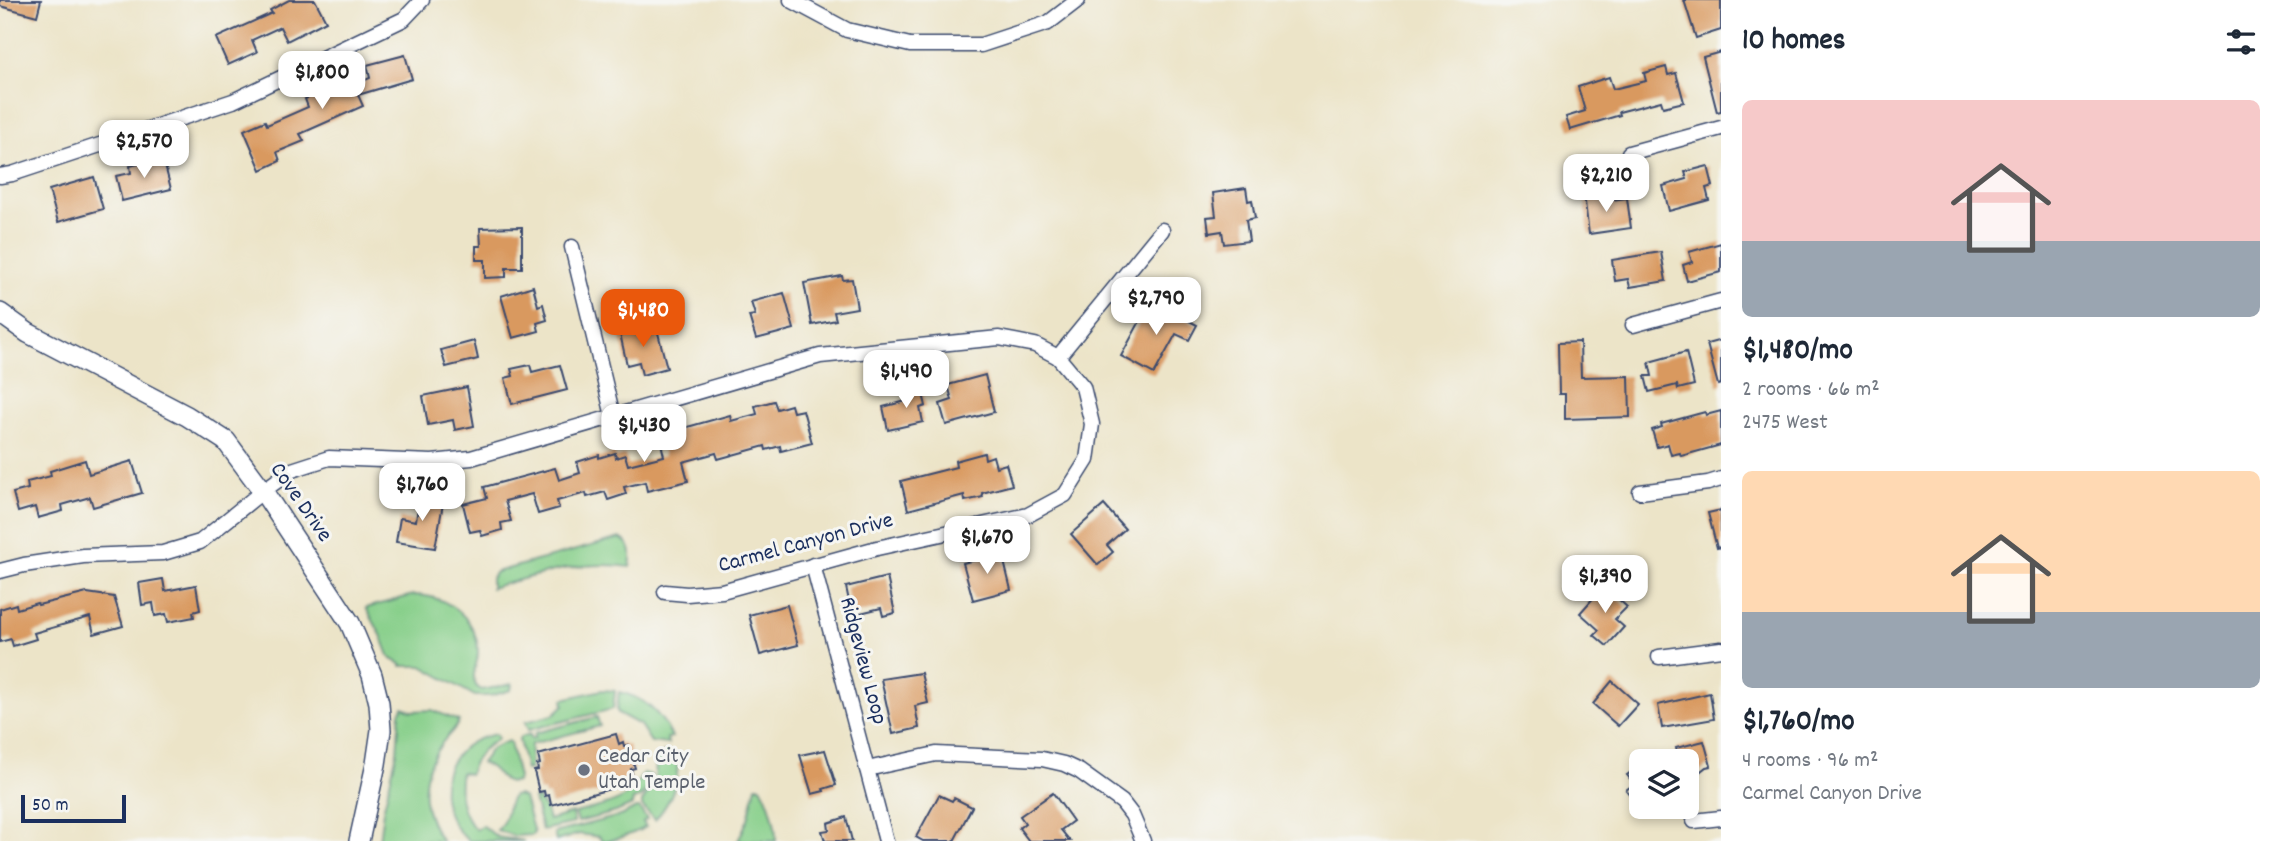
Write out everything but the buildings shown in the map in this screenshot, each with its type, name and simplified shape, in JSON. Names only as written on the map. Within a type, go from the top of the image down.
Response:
[{"type":"main road","name":"Cove Drive","points":[[0,313],[28,333],[187,416],[226,441],[263,491],[351,623],[374,680],[380,712],[380,747],[359,841]]},
{"type":"street","points":[[0,176],[233,101],[404,19],[422,0]]},
{"type":"street","points":[[791,0],[847,30],[910,44],[933,45],[981,45],[1048,23],[1078,0]]},
{"type":"street","points":[[1629,153],[1721,128]]},
{"type":"street","points":[[1058,357],[1162,230]]},
{"type":"street","points":[[572,247],[613,416]]},
{"type":"street","points":[[1633,325],[1721,302]]},
{"type":"street","name":"Carmel Canyon Drive","points":[[0,571],[83,556],[163,553],[200,542],[292,470],[329,458],[432,462],[471,458],[820,356],[999,338],[1035,345],[1058,357],[1083,387],[1092,424],[1087,460],[1065,495],[1028,515],[877,548],[722,591],[687,594],[666,592]]},
{"type":"street","points":[[1640,492],[1721,479]]},
{"type":"street","name":"Ridgeview Loop","points":[[813,565],[886,841]]},
{"type":"street","points":[[1658,657],[1721,649]]},
{"type":"street","points":[[867,769],[936,754],[1041,759],[1064,764],[1079,771],[1122,802],[1132,815],[1143,841]]},
{"type":"street","points":[[1694,821],[1721,818]]},
{"type":"green space","points":[[620,538],[631,551],[630,567],[577,567],[491,588],[491,578],[496,572]]},
{"type":"green space","points":[[413,595],[447,603],[472,627],[478,650],[474,674],[477,687],[482,690],[512,684],[511,690],[490,696],[475,696],[422,666],[401,666],[390,658],[366,608]]},
{"type":"green space","points":[[602,690],[615,691],[613,709],[528,730],[525,722],[553,715],[564,705],[563,699]]},
{"type":"green space","points":[[619,692],[644,702],[657,714],[672,737],[667,738],[668,744],[651,742],[640,725],[618,713]]},
{"type":"green space","points":[[403,707],[412,711],[432,710],[459,721],[434,755],[425,780],[424,792],[429,816],[442,841],[379,841]]},
{"type":"green space","points":[[597,717],[600,726],[531,744],[530,769],[526,770],[520,737],[530,734],[531,738],[535,738],[535,733]]},
{"type":"green space","points":[[496,734],[498,739],[480,754],[469,774],[461,772],[461,803],[476,830],[482,825],[497,837],[524,841],[469,841],[451,820],[446,807],[445,781],[448,768],[455,757],[473,742]]},
{"type":"green space","points":[[508,741],[518,778],[517,782],[511,783],[481,763],[492,748]]},
{"type":"green space","points":[[669,751],[671,756],[677,756],[676,783],[666,806],[655,820],[642,806],[642,802],[655,782],[656,761],[664,752]]},
{"type":"green space","points":[[643,773],[651,775],[649,784],[643,794],[633,800],[632,805],[578,822],[575,813],[615,802],[631,791]]},
{"type":"green space","points":[[756,786],[761,786],[770,806],[776,841],[738,841],[748,819]]},
{"type":"green space","points":[[518,795],[524,798],[534,833],[532,835],[514,836],[497,830],[504,820],[510,800]]},
{"type":"green space","points":[[537,798],[545,808],[549,820],[572,813],[574,823],[542,830],[534,799]]},
{"type":"green space","points":[[639,808],[647,819],[643,822],[646,827],[630,835],[601,841],[600,837],[579,834],[556,841],[554,833],[623,815]]},
{"type":"place","name":"Cedar City Utah Temple","points":[[584,770]]}]
